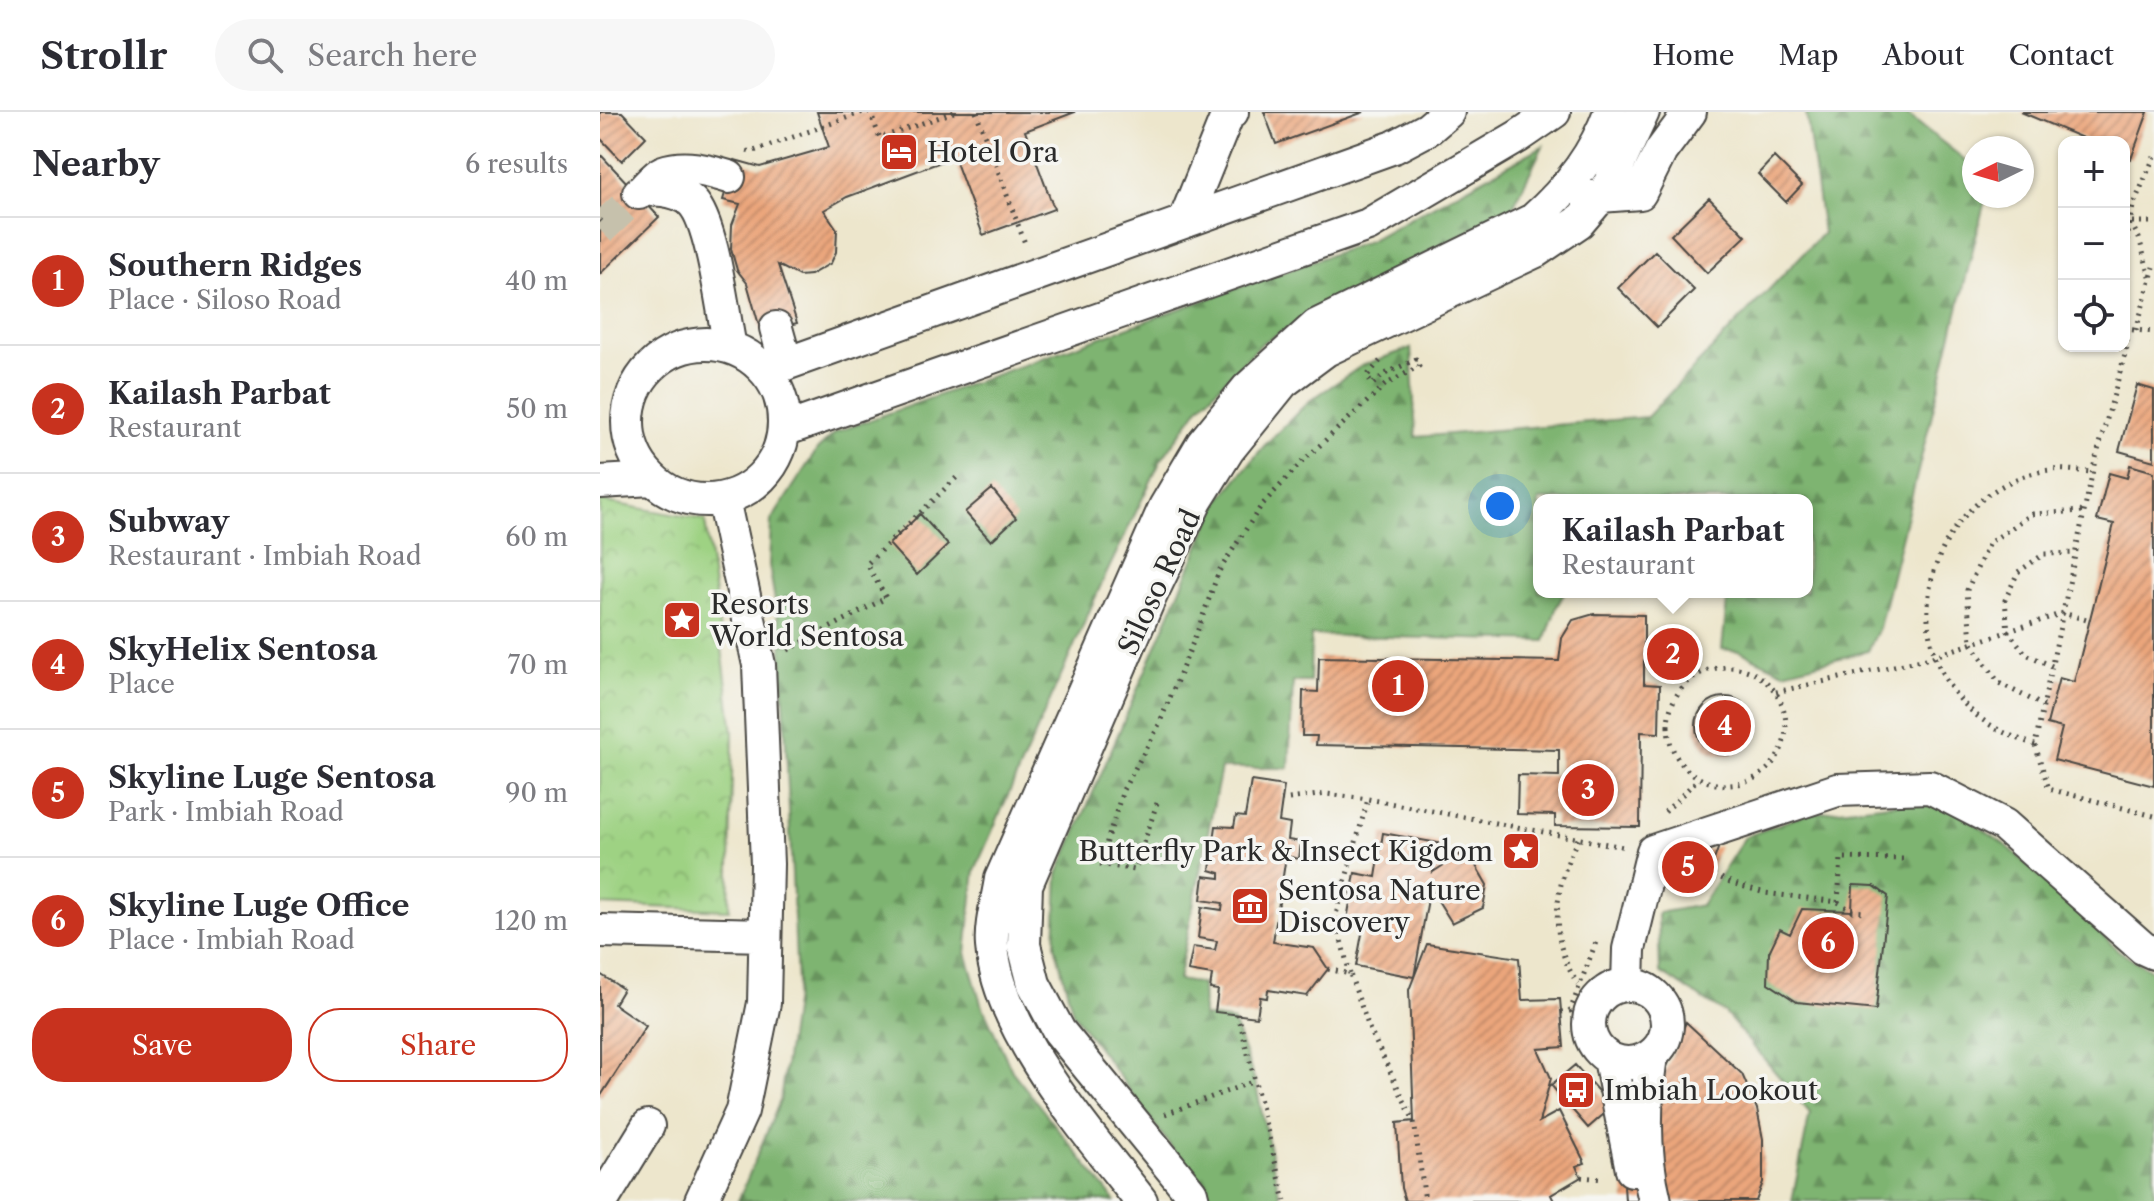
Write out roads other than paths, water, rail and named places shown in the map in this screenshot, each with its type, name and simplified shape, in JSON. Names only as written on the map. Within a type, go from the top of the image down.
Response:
[{"type":"street","points":[[1185,220],[1228,114],[1232,112]]},
{"type":"street","points":[[776,328],[776,368],[776,387],[782,406],[784,430],[776,458],[747,489],[723,499],[704,501],[667,491],[652,479],[614,421],[644,375],[661,358],[682,347],[706,343],[730,347],[776,368],[1394,147],[1428,129],[1448,112]]},
{"type":"street","points":[[784,430],[1368,225],[1554,112]]},
{"type":"street","name":"Siloso Road","points":[[1141,1201],[1029,1050],[1004,997],[992,945],[1001,879],[1165,507],[1203,443],[1247,389],[1316,326],[1533,220],[1558,198],[1601,136],[1610,112]]},
{"type":"street","name":"Siloso Road","points":[[1193,1201],[1191,1193],[1059,1031],[1034,984],[1024,945],[1026,885],[1149,599],[1196,501],[1228,450],[1283,382],[1326,350],[1536,251],[1579,222],[1607,189],[1643,112]]},
{"type":"street","points":[[1558,198],[1640,193],[1661,151],[1690,112]]},
{"type":"street","points":[[729,177],[709,171],[683,169],[662,173],[641,191],[665,190],[679,194],[692,202],[705,222],[730,347]]},
{"type":"street","points":[[600,482],[652,479]]},
{"type":"street","points":[[701,1201],[742,1111],[764,1003],[767,864],[759,665],[723,499]]},
{"type":"street","points":[[1628,985],[1629,949],[1653,851],[1837,790],[1930,787],[2004,825],[2143,948],[2154,953]]},
{"type":"street","points":[[600,931],[765,935]]},
{"type":"street","points":[[1628,985],[1642,987],[1654,994],[1663,1005],[1667,1018],[1661,1046],[1651,1056],[1630,1063],[1610,1059],[1596,1046],[1589,1024],[1591,1012],[1605,992],[1628,985]]},
{"type":"street","points":[[1651,1056],[1645,1099],[1647,1145],[1655,1201]]},
{"type":"street","points":[[1610,1059],[1639,1201]]},
{"type":"street","points":[[602,1201],[648,1126]]},
{"type":"tunnel","points":[[600,230],[639,193]]},
{"type":"place","name":"Hotel Ora","points":[[899,152]]},
{"type":"place","name":"Resorts World Sentosa","points":[[682,620]]},
{"type":"place","name":"Kailash Parbat","points":[[1673,654]]},
{"type":"place","name":"Southern Ridges","points":[[1398,686]]},
{"type":"place","name":"SkyHelix Sentosa","points":[[1725,726]]},
{"type":"place","name":"Subway","points":[[1588,790]]},
{"type":"place","name":"Butterfly Park & Insect Kigdom","points":[[1521,851]]},
{"type":"place","name":"Skyline Luge Sentosa","points":[[1688,867]]},
{"type":"place","name":"Sentosa Nature Discovery","points":[[1250,906]]},
{"type":"place","name":"Skyline Luge Office","points":[[1828,943]]},
{"type":"place","name":"Imbiah Lookout","points":[[1576,1090]]}]
